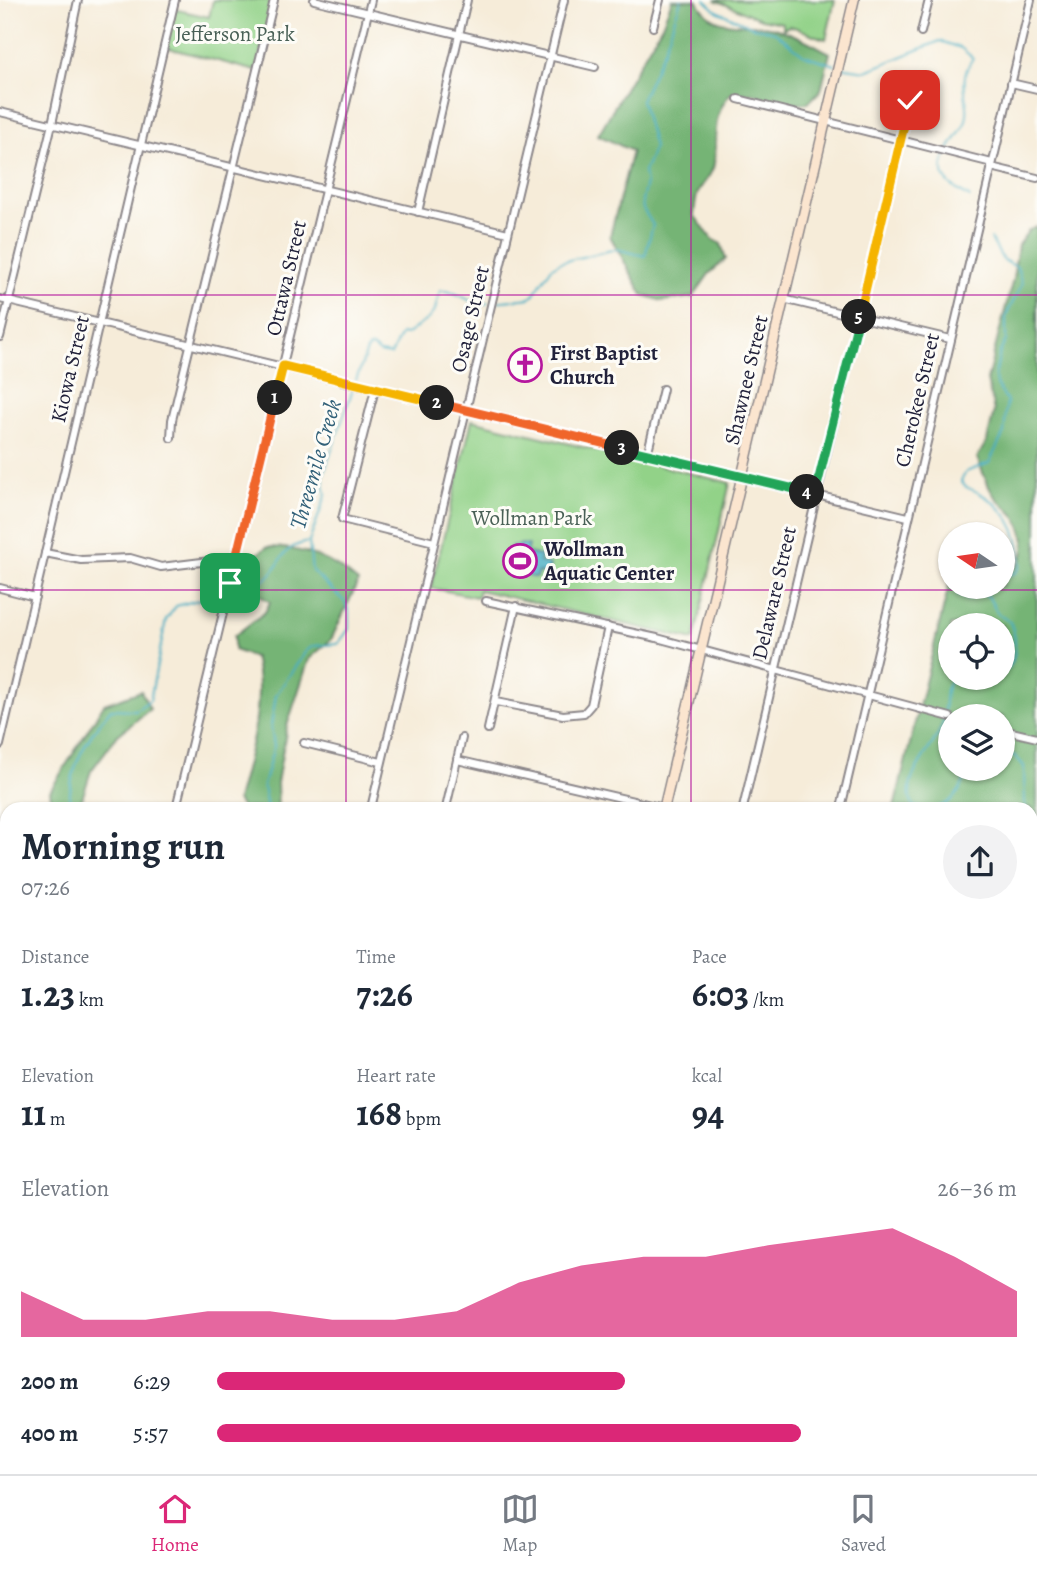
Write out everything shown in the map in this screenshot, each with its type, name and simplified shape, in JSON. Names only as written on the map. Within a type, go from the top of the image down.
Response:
[{"type":"street","points":[[0,337],[52,124],[78,0]]},
{"type":"street","name":"Kiowa Street","points":[[0,745],[175,0]]},
{"type":"street","points":[[171,438],[172,420],[274,0]]},
{"type":"street","points":[[314,0],[595,67]]},
{"type":"street","name":"Ottawa Street","points":[[177,802],[370,0]]},
{"type":"street","points":[[418,212],[467,0]]},
{"type":"street","name":"Osage Street","points":[[372,802],[564,0]]},
{"type":"street","points":[[653,27],[660,0]]},
{"type":"street","name":"Shawnee Street","points":[[665,802],[854,0]]},
{"type":"street","points":[[921,32],[929,0]]},
{"type":"street","name":"Cherokee Street","points":[[842,802],[1031,0]]},
{"type":"street","points":[[1011,83],[1037,89]]},
{"type":"street","points":[[738,99],[1037,178]]},
{"type":"street","name":"Delaware Street","points":[[744,802],[910,100]]},
{"type":"street","points":[[0,112],[508,233]]},
{"type":"street","points":[[0,299],[908,517]]},
{"type":"street","points":[[783,299],[950,339]]},
{"type":"street","points":[[647,455],[663,388]]},
{"type":"street","points":[[375,389],[342,519],[433,542]]},
{"type":"street","points":[[45,553],[81,560],[130,558],[161,567],[218,560],[235,561]]},
{"type":"street","points":[[0,589],[35,597]]},
{"type":"street","points":[[486,601],[608,627],[938,714]]},
{"type":"street","points":[[488,729],[516,606]]},
{"type":"street","points":[[496,702],[564,715],[584,713],[591,705],[608,627]]},
{"type":"street","points":[[1015,733],[1037,738]]},
{"type":"street","points":[[447,802],[462,738]]},
{"type":"street","points":[[304,743],[382,762]]},
{"type":"street","points":[[457,760],[638,802]]},
{"type":"green space","name":"Jefferson Park","points":[[213,0],[274,0],[256,71],[165,47],[173,9],[209,17]]},
{"type":"green space","points":[[672,0],[697,0],[711,17],[720,21],[777,29],[830,53],[821,90],[808,103],[782,105],[753,93],[730,94],[717,120],[713,169],[697,195],[694,215],[712,239],[721,244],[726,259],[709,274],[693,297],[662,301],[643,295],[610,236],[632,151],[598,135],[662,25]]},
{"type":"green space","points":[[715,0],[835,0],[826,39],[794,27],[783,29],[783,23],[761,19]]},
{"type":"green space","points":[[1037,227],[1037,802],[895,802],[938,630],[938,690],[1015,690],[1015,613],[942,613],[946,599],[1015,599],[1015,566],[1024,551],[1023,535],[1016,518],[993,494],[977,458],[987,441],[994,411],[987,380],[1013,279],[1018,245],[1029,230]]},
{"type":"green space","name":"Wollman Park","points":[[472,420],[730,483],[694,640],[479,590],[477,597],[431,588]]},
{"type":"green space","points":[[267,547],[304,552],[338,567],[358,582],[331,640],[309,659],[287,726],[277,783],[278,802],[237,800],[254,729],[258,692],[254,657],[234,650],[234,636],[265,612],[270,602],[257,593],[254,556]]},
{"type":"green space","points":[[141,691],[150,709],[117,736],[91,771],[81,802],[52,802],[50,791],[104,704]]},
{"type":"water","name":"Wollman Aquatic Center","points":[[528,545],[525,558],[528,553],[541,556],[540,562],[550,565],[547,575],[538,572],[536,578],[523,575],[523,569],[520,576],[514,574],[514,567],[499,563],[503,554],[512,546],[515,552],[514,546]]},
{"type":"waterway","name":"Threemile Creek","points":[[493,302],[531,298],[552,267],[561,262],[616,249],[645,256],[653,225],[643,209],[646,183],[644,172],[654,147],[641,100],[664,50],[681,0]]},
{"type":"waterway","points":[[705,0],[717,11],[753,27],[775,32],[804,55],[835,65]]},
{"type":"waterway","points":[[840,67],[866,71],[940,41],[961,48],[973,58],[965,77],[966,119],[943,165],[946,180],[970,198]]},
{"type":"waterway","points":[[991,239],[1003,260],[1017,267],[1022,284],[1006,316],[1006,340],[1000,352],[995,376],[996,384],[1007,401],[1004,433],[989,463],[966,472],[961,481],[966,487],[989,499],[1011,522]]},
{"type":"waterway","name":"Threemile Creek","points":[[356,380],[368,348],[372,347],[380,353],[391,355],[401,334],[406,335],[429,318],[435,310],[440,291],[453,293],[475,303],[488,303]]},
{"type":"waterway","name":"Threemile Creek","points":[[229,592],[259,584],[273,572],[287,551],[309,542],[326,495],[323,477],[354,386]]},
{"type":"waterway","points":[[1015,531],[1020,555],[1020,567],[1015,573]]},
{"type":"waterway","points":[[266,802],[263,786],[274,746],[271,726],[276,695],[306,651],[313,646],[338,644],[349,629],[349,612],[345,602],[312,571],[309,542]]},
{"type":"waterway","name":"Threemile Creek","points":[[69,802],[75,767],[86,743],[102,720],[111,709],[136,710],[150,700],[166,620],[176,606],[224,593]]},
{"type":"waterway","points":[[990,599],[997,613]]},
{"type":"waterway","points":[[945,704],[946,690]]},
{"type":"waterway","points":[[912,802],[911,784],[915,773],[938,734]]},
{"type":"waterway","points":[[1015,756],[1024,766],[1025,802]]},
{"type":"waterway","points":[[949,802],[964,781]]},
{"type":"place","name":"First Baptist Church","points":[[525,365]]},
{"type":"place","name":"Wollman Aquatic Center","points":[[520,561]]},
{"type":"route","points":[[230,583],[283,366],[815,494],[910,100]]}]
